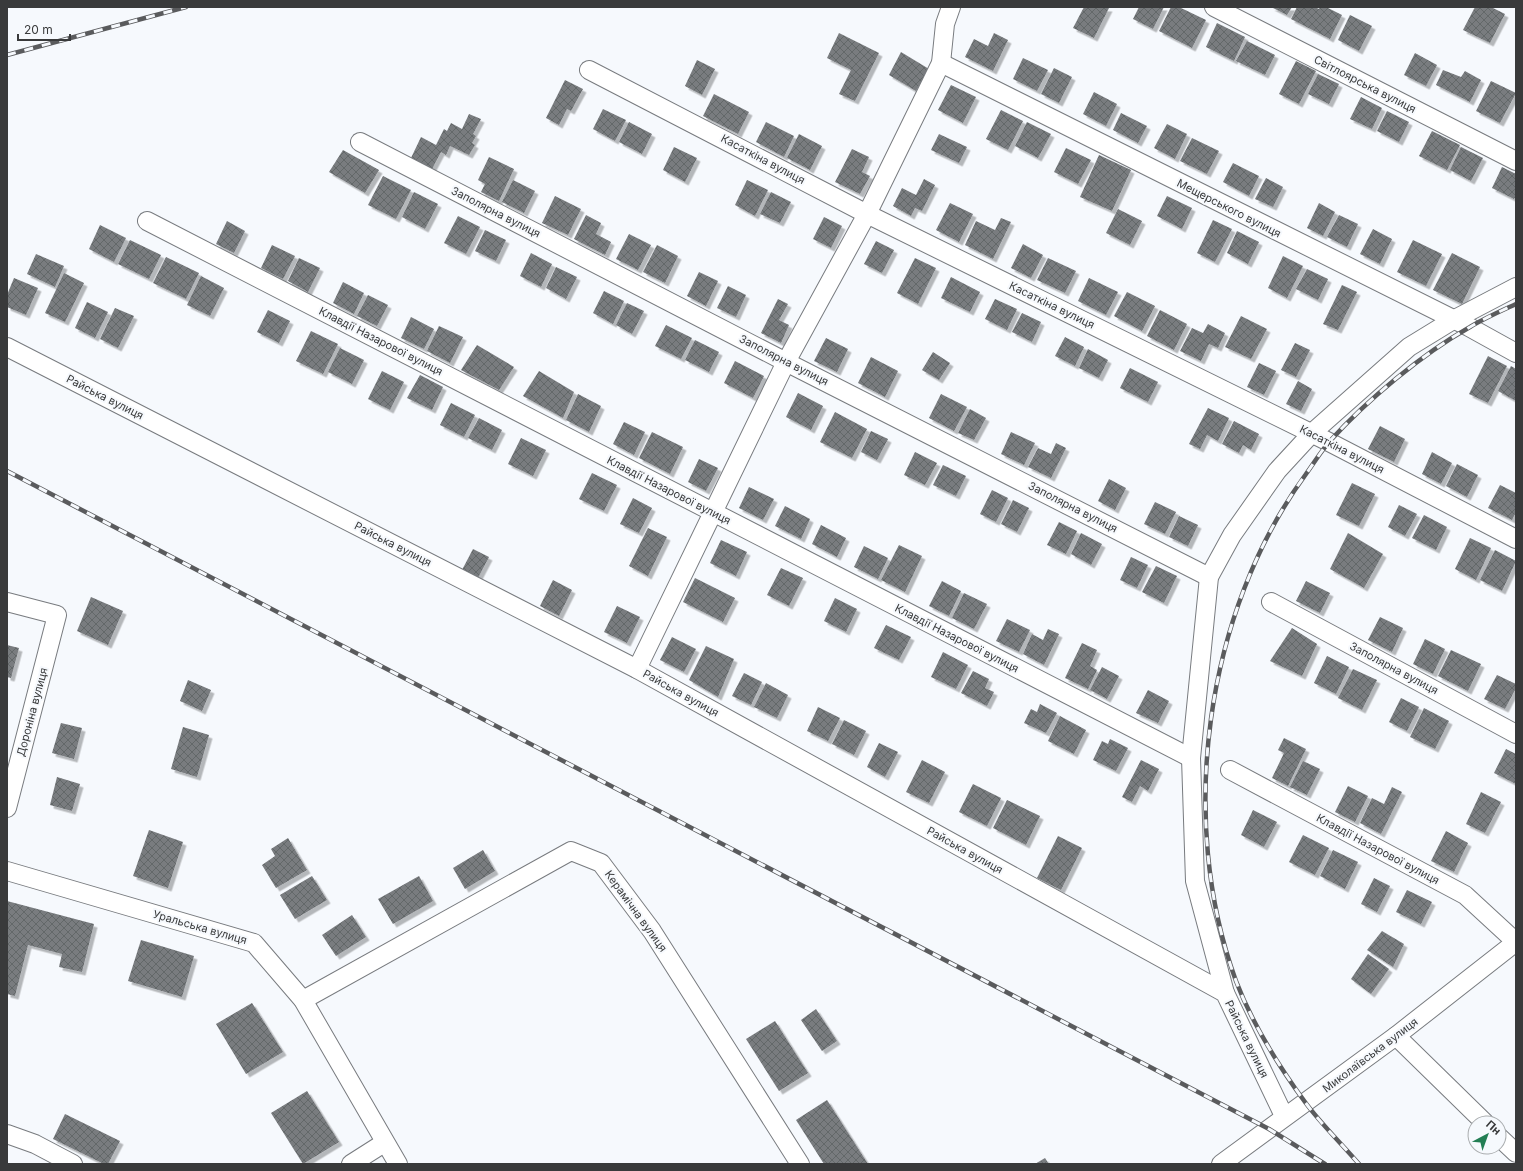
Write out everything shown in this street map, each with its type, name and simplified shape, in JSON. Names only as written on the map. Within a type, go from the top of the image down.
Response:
[{"type":"street","points":[[637,669],[786,362],[867,214],[941,63],[945,24],[951,7]]},
{"type":"street","name":"Світлоярська вулиця","points":[[1214,7],[1516,161]]},
{"type":"street","name":"Мещерського вулиця","points":[[941,63],[1469,327],[1516,353]]},
{"type":"street","name":"Касаткіна вулиця","points":[[589,70],[867,214],[1312,433],[1516,539]]},
{"type":"street","name":"Заполярна вулиця","points":[[360,142],[786,362],[1209,577]]},
{"type":"street","name":"Клавдії Назарової вулиця","points":[[148,221],[712,513],[1191,758]]},
{"type":"street","points":[[1225,993],[1196,881],[1191,758],[1209,577],[1232,535],[1277,471],[1312,433],[1409,347],[1453,320],[1516,287]]},
{"type":"street","name":"Райська вулиця","points":[[7,347],[637,669],[1225,993],[1284,1116]]},
{"type":"street","name":"Дороніна вулиця","points":[[7,602],[57,615],[7,808]]},
{"type":"street","name":"Заполярна вулиця","points":[[1271,602],[1516,734]]},
{"type":"street","name":"Клавдії Назарової вулиця","points":[[1230,770],[1465,895],[1516,942]]},
{"type":"street","name":"Керамічна вулиця","points":[[303,1000],[570,851],[601,863],[652,931],[800,1164]]},
{"type":"street","name":"Уральська вулиця","points":[[7,871],[254,943],[303,1000],[384,1143],[398,1164]]},
{"type":"street","name":"Миколаївська вулиця","points":[[1221,1164],[1284,1116],[1396,1036],[1516,942]]},
{"type":"street","points":[[1396,1036],[1477,1115]]},
{"type":"street","points":[[7,1134],[35,1144],[73,1164]]},
{"type":"street","points":[[351,1164],[384,1143]]},
{"type":"street","points":[[1507,1145],[1516,1153]]},
{"type":"building","points":[[1084,7],[1109,8],[1094,38],[1073,28]]},
{"type":"building","points":[[1139,7],[1164,7],[1153,29],[1133,19]]},
{"type":"building","points":[[1171,7],[1179,7],[1206,20],[1192,48],[1159,31]]},
{"type":"building","points":[[1271,7],[1292,7],[1287,15]]},
{"type":"building","points":[[1297,7],[1315,7],[1319,9],[1320,7],[1326,7],[1342,15],[1330,39],[1291,19]]},
{"type":"building","points":[[1475,7],[1491,7],[1505,14],[1490,43],[1463,30]]},
{"type":"building","points":[[1350,15],[1372,26],[1359,51],[1338,40]]},
{"type":"building","points":[[1217,23],[1245,37],[1234,61],[1206,47]]},
{"type":"building","points":[[839,33],[879,53],[855,101],[839,94],[851,70],[827,58]]},
{"type":"building","points":[[994,33],[1008,40],[993,71],[965,57],[974,39],[988,46]]},
{"type":"building","points":[[1247,41],[1275,55],[1265,75],[1236,61]]},
{"type":"building","points":[[901,52],[929,69],[916,91],[889,75]]},
{"type":"building","points":[[1415,53],[1437,65],[1426,86],[1404,75]]},
{"type":"building","points":[[1023,58],[1048,70],[1037,91],[1013,79]]},
{"type":"building","points":[[697,60],[715,69],[702,95],[685,86]]},
{"type":"building","points":[[1296,61],[1316,71],[1299,104],[1279,94]]},
{"type":"building","points":[[1054,68],[1072,77],[1059,103],[1041,94]]},
{"type":"building","points":[[1443,70],[1461,77],[1465,71],[1481,80],[1470,102],[1436,85]]},
{"type":"building","points":[[1318,74],[1339,84],[1329,104],[1308,94]]},
{"type":"building","points":[[565,80],[583,89],[571,111],[567,109],[559,125],[546,118]]},
{"type":"building","points":[[1491,81],[1516,93],[1500,123],[1476,111]]},
{"type":"building","points":[[951,85],[976,97],[963,123],[938,110]]},
{"type":"building","points":[[1094,92],[1117,104],[1106,126],[1083,114]]},
{"type":"building","points":[[714,94],[749,112],[738,134],[703,116]]},
{"type":"building","points":[[1361,97],[1382,108],[1372,129],[1350,119]]},
{"type":"building","points":[[603,109],[626,120],[615,141],[593,129]]},
{"type":"building","points":[[1001,110],[1023,121],[1008,150],[986,139]]},
{"type":"building","points":[[1387,111],[1409,122],[1399,142],[1377,131]]},
{"type":"building","points":[[1121,113],[1147,126],[1138,143],[1113,130]]},
{"type":"building","points":[[469,114],[481,119],[473,134],[476,136],[472,143],[475,145],[469,155],[450,146],[446,155],[441,152],[432,169],[411,158],[421,137],[436,145],[444,129],[447,131],[451,123],[462,129]]},
{"type":"building","points":[[629,122],[652,134],[642,154],[619,142]]},
{"type":"building","points":[[766,122],[794,136],[784,157],[756,142]]},
{"type":"building","points":[[1027,122],[1051,134],[1038,158],[1015,146]]},
{"type":"building","points":[[1167,124],[1187,134],[1175,159],[1154,148]]},
{"type":"building","points":[[1432,131],[1460,145],[1447,170],[1419,156]]},
{"type":"building","points":[[799,134],[822,146],[810,170],[787,158]]},
{"type":"building","points":[[939,134],[967,147],[959,163],[931,150]]},
{"type":"building","points":[[1192,138],[1219,151],[1207,174],[1180,161]]},
{"type":"building","points":[[674,147],[697,158],[685,182],[663,170]]},
{"type":"building","points":[[1461,147],[1483,158],[1471,181],[1450,170]]},
{"type":"building","points":[[1066,148],[1091,160],[1078,184],[1054,172]]},
{"type":"building","points":[[852,149],[869,157],[862,172],[870,176],[860,194],[835,182]]},
{"type":"building","points":[[343,150],[379,170],[365,193],[329,172]]},
{"type":"building","points":[[1099,155],[1131,170],[1112,211],[1080,197]]},
{"type":"building","points":[[489,157],[514,169],[499,201],[481,192],[485,184],[478,180]]},
{"type":"building","points":[[1233,163],[1259,176],[1249,196],[1223,182]]},
{"type":"building","points":[[1502,167],[1516,174],[1516,196],[1514,199],[1492,188]]},
{"type":"building","points":[[383,176],[411,190],[396,219],[368,205]]},
{"type":"building","points":[[1266,178],[1283,187],[1273,207],[1255,199]]},
{"type":"building","points":[[924,179],[935,185],[922,211],[915,208],[911,216],[893,206],[902,188],[916,195]]},
{"type":"building","points":[[513,180],[535,191],[524,213],[502,202]]},
{"type":"building","points":[[747,180],[768,190],[755,216],[735,205]]},
{"type":"building","points":[[414,192],[438,204],[425,229],[402,217]]},
{"type":"building","points":[[771,192],[791,202],[780,223],[760,214]]},
{"type":"building","points":[[555,196],[581,209],[568,235],[542,223]]},
{"type":"building","points":[[1167,196],[1192,208],[1182,229],[1157,216]]},
{"type":"building","points":[[950,203],[973,214],[959,242],[936,230]]},
{"type":"building","points":[[1319,203],[1335,212],[1323,236],[1307,228]]},
{"type":"building","points":[[1118,209],[1142,221],[1130,245],[1106,233]]},
{"type":"building","points":[[586,215],[601,223],[596,234],[611,242],[605,255],[574,239]]},
{"type":"building","points":[[1339,215],[1358,224],[1347,247],[1327,237]]},
{"type":"building","points":[[458,216],[480,227],[466,254],[444,243]]},
{"type":"building","points":[[824,217],[842,226],[831,248],[813,239]]},
{"type":"building","points":[[1001,218],[1011,222],[993,259],[965,245],[976,221],[995,230]]},
{"type":"building","points":[[1213,220],[1232,229],[1215,262],[1197,253]]},
{"type":"building","points":[[227,221],[245,231],[234,253],[216,244]]},
{"type":"building","points":[[100,225],[126,238],[114,262],[89,249]]},
{"type":"building","points":[[1373,229],[1392,239],[1380,264],[1360,254]]},
{"type":"building","points":[[485,230],[506,240],[496,261],[475,251]]},
{"type":"building","points":[[1237,231],[1259,242],[1248,264],[1227,253]]},
{"type":"building","points":[[629,234],[651,245],[638,270],[616,259]]},
{"type":"building","points":[[130,240],[161,255],[149,279],[118,264]]},
{"type":"building","points":[[1413,240],[1442,254],[1426,286],[1397,272]]},
{"type":"building","points":[[876,241],[894,250],[882,273],[864,264]]},
{"type":"building","points":[[1023,244],[1043,255],[1031,278],[1011,268]]},
{"type":"building","points":[[272,245],[295,256],[283,279],[261,268]]},
{"type":"building","points":[[657,245],[678,256],[665,283],[643,272]]},
{"type":"building","points":[[531,253],[552,264],[541,287],[520,276]]},
{"type":"building","points":[[1452,253],[1480,267],[1462,304],[1433,290]]},
{"type":"building","points":[[36,254],[64,266],[55,287],[27,274]]},
{"type":"building","points":[[1283,256],[1303,266],[1287,298],[1268,288]]},
{"type":"building","points":[[166,257],[199,273],[186,299],[153,283]]},
{"type":"building","points":[[299,258],[320,268],[308,292],[288,281]]},
{"type":"building","points":[[915,258],[936,268],[918,304],[897,293]]},
{"type":"building","points":[[1048,258],[1076,271],[1065,293],[1037,280]]},
{"type":"building","points":[[556,267],[577,277],[566,299],[546,288]]},
{"type":"building","points":[[1307,269],[1328,279],[1318,300],[1296,289]]},
{"type":"building","points":[[699,272],[718,281],[706,306],[687,296]]},
{"type":"building","points":[[64,273],[84,283],[65,322],[45,313]]},
{"type":"building","points":[[201,276],[224,288],[210,316],[187,305]]},
{"type":"building","points":[[951,277],[980,292],[970,312],[941,298]]},
{"type":"building","points":[[14,278],[38,288],[26,315],[7,307],[7,295]]},
{"type":"building","points":[[1089,278],[1118,292],[1106,315],[1078,301]]},
{"type":"building","points":[[343,282],[364,293],[354,314],[333,303]]},
{"type":"building","points":[[1342,285],[1357,292],[1338,330],[1323,324]]},
{"type":"building","points":[[728,286],[746,295],[736,317],[717,308]]},
{"type":"building","points":[[604,291],[624,301],[613,324],[593,313]]},
{"type":"building","points":[[1127,292],[1155,306],[1142,331],[1114,316]]},
{"type":"building","points":[[368,295],[388,305],[377,326],[357,316]]},
{"type":"building","points":[[778,299],[788,304],[779,320],[789,325],[781,343],[761,333]]},
{"type":"building","points":[[995,299],[1017,309],[1007,330],[985,319]]},
{"type":"building","points":[[87,302],[108,312],[95,338],[75,328]]},
{"type":"building","points":[[627,303],[644,311],[632,334],[616,325]]},
{"type":"building","points":[[115,308],[134,316],[118,348],[100,339]]},
{"type":"building","points":[[268,310],[290,321],[279,343],[257,332]]},
{"type":"building","points":[[1160,310],[1187,324],[1174,350],[1147,336]]},
{"type":"building","points":[[1022,313],[1041,322],[1032,342],[1012,332]]},
{"type":"building","points":[[1241,316],[1267,329],[1251,359],[1225,347]]},
{"type":"building","points":[[411,317],[434,329],[424,349],[401,338]]},
{"type":"building","points":[[1208,324],[1225,333],[1218,348],[1209,344],[1201,361],[1180,351],[1192,328],[1203,333]]},
{"type":"building","points":[[666,325],[692,338],[681,359],[655,346]]},
{"type":"building","points":[[439,326],[463,337],[450,363],[427,351]]},
{"type":"building","points":[[311,331],[338,344],[323,374],[296,361]]},
{"type":"building","points":[[1065,337],[1084,347],[1075,366],[1055,356]]},
{"type":"building","points":[[826,338],[848,349],[837,372],[814,361]]},
{"type":"building","points":[[695,340],[719,352],[709,372],[685,360]]},
{"type":"building","points":[[1295,343],[1310,350],[1296,377],[1281,370]]},
{"type":"building","points":[[477,345],[514,367],[499,390],[461,370]]},
{"type":"building","points":[[340,348],[364,360],[352,384],[328,372]]},
{"type":"building","points":[[1088,349],[1108,360],[1099,378],[1079,368]]},
{"type":"building","points":[[933,352],[950,363],[939,380],[922,370]]},
{"type":"building","points":[[1488,356],[1507,366],[1488,403],[1469,394]]},
{"type":"building","points":[[871,357],[898,371],[885,397],[858,383]]},
{"type":"building","points":[[735,361],[764,376],[753,398],[724,383]]},
{"type":"building","points":[[1259,363],[1276,371],[1264,395],[1247,387]]},
{"type":"building","points":[[1511,366],[1516,369],[1516,401],[1498,391]]},
{"type":"building","points":[[1130,368],[1158,382],[1148,402],[1120,388]]},
{"type":"building","points":[[382,371],[404,382],[390,410],[368,399]]},
{"type":"building","points":[[539,371],[574,392],[563,418],[523,396]]},
{"type":"building","points":[[420,375],[443,387],[432,410],[407,398]]},
{"type":"building","points":[[1298,381],[1312,389],[1301,411],[1286,404]]},
{"type":"building","points":[[798,393],[823,406],[811,430],[786,417]]},
{"type":"building","points":[[578,394],[601,406],[589,432],[566,420]]},
{"type":"building","points":[[941,394],[967,407],[954,431],[929,418]]},
{"type":"building","points":[[451,403],[475,415],[464,437],[440,425]]},
{"type":"building","points":[[1208,408],[1229,418],[1218,441],[1207,435],[1200,449],[1189,444]]},
{"type":"building","points":[[970,409],[986,418],[974,440],[958,433]]},
{"type":"building","points":[[835,412],[867,429],[852,458],[820,442]]},
{"type":"building","points":[[479,418],[502,430],[492,450],[468,438]]},
{"type":"building","points":[[1234,421],[1259,434],[1251,450],[1243,445],[1239,453],[1222,444]]},
{"type":"building","points":[[624,422],[645,432],[634,455],[613,444]]},
{"type":"building","points":[[1380,426],[1405,439],[1394,462],[1368,449]]},
{"type":"building","points":[[871,431],[888,439],[877,460],[861,452]]},
{"type":"building","points":[[652,432],[683,447],[670,474],[639,458]]},
{"type":"building","points":[[1011,432],[1035,443],[1024,465],[1001,454]]},
{"type":"building","points":[[521,438],[546,450],[533,476],[508,464]]},
{"type":"building","points":[[1056,443],[1066,448],[1051,478],[1028,467],[1038,448],[1051,454]]},
{"type":"building","points":[[915,452],[937,463],[925,485],[904,475]]},
{"type":"building","points":[[1432,452],[1452,463],[1441,484],[1422,474]]},
{"type":"building","points":[[699,459],[718,468],[706,491],[688,482]]},
{"type":"building","points":[[1457,464],[1478,475],[1467,497],[1446,486]]},
{"type":"building","points":[[943,465],[966,476],[956,496],[933,485]]},
{"type":"building","points":[[592,473],[617,485],[604,511],[579,499]]},
{"type":"building","points":[[1109,479],[1126,488],[1115,510],[1098,501]]},
{"type":"building","points":[[1352,483],[1375,494],[1359,526],[1336,515]]},
{"type":"building","points":[[1500,485],[1516,493],[1516,512],[1512,520],[1488,508]]},
{"type":"building","points":[[749,487],[774,499],[763,520],[739,508]]},
{"type":"building","points":[[992,490],[1008,498],[996,522],[980,514]]},
{"type":"building","points":[[633,498],[652,508],[639,533],[620,524]]},
{"type":"building","points":[[1013,500],[1029,508],[1017,532],[1001,524]]},
{"type":"building","points":[[1155,502],[1176,512],[1165,534],[1144,524]]},
{"type":"building","points":[[1399,505],[1417,514],[1405,536],[1388,527]]},
{"type":"building","points":[[785,506],[810,519],[801,539],[775,526]]},
{"type":"building","points":[[1424,515],[1447,527],[1436,550],[1412,538]]},
{"type":"building","points":[[1179,516],[1198,525],[1188,546],[1169,537]]},
{"type":"building","points":[[1059,522],[1077,531],[1066,554],[1047,545]]},
{"type":"building","points":[[821,525],[846,538],[837,557],[812,544]]},
{"type":"building","points":[[648,528],[667,537],[648,576],[629,566]]},
{"type":"building","points":[[1081,533],[1102,544],[1091,565],[1071,554]]},
{"type":"building","points":[[1348,533],[1383,554],[1364,588],[1330,569]]},
{"type":"building","points":[[1470,538],[1491,548],[1476,580],[1455,569]]},
{"type":"building","points":[[721,540],[747,552],[736,576],[710,563]]},
{"type":"building","points":[[899,545],[922,556],[905,592],[881,580]]},
{"type":"building","points":[[864,546],[888,558],[878,579],[854,567]]},
{"type":"building","points":[[473,549],[489,557],[478,578],[462,570]]},
{"type":"building","points":[[1495,550],[1516,561],[1502,591],[1480,580]]},
{"type":"building","points":[[1131,557],[1148,565],[1137,588],[1120,580]]},
{"type":"building","points":[[1156,566],[1177,576],[1164,603],[1142,592]]},
{"type":"building","points":[[781,568],[803,578],[789,606],[767,595]]},
{"type":"building","points":[[695,578],[735,598],[723,622],[683,602]]},
{"type":"building","points":[[553,580],[572,590],[559,616],[540,606]]},
{"type":"building","points":[[942,581],[961,591],[949,616],[929,606]]},
{"type":"building","points":[[1306,581],[1330,593],[1320,613],[1296,601]]},
{"type":"building","points":[[964,593],[987,604],[974,629],[952,618]]},
{"type":"building","points":[[91,597],[123,611],[108,645],[77,631]]},
{"type":"building","points":[[835,598],[857,609],[846,632],[824,621]]},
{"type":"building","points":[[617,606],[640,617],[627,643],[604,632]]},
{"type":"building","points":[[1380,617],[1403,628],[1392,652],[1368,640]]},
{"type":"building","points":[[1007,619],[1030,630],[1019,652],[996,641]]},
{"type":"building","points":[[886,625],[911,637],[899,660],[874,648]]},
{"type":"building","points":[[1292,628],[1317,644],[1302,676],[1270,661]]},
{"type":"building","points":[[1048,629],[1059,634],[1044,665],[1023,654],[1032,634],[1043,640]]},
{"type":"building","points":[[672,637],[696,649],[684,672],[660,660]]},
{"type":"building","points":[[1425,639],[1445,649],[1433,674],[1413,664]]},
{"type":"building","points":[[1082,643],[1097,650],[1090,666],[1097,670],[1088,689],[1065,678]]},
{"type":"building","points":[[7,645],[19,648],[11,678],[7,677]]},
{"type":"building","points":[[706,646],[734,659],[718,697],[689,680]]},
{"type":"building","points":[[1451,650],[1481,664],[1468,691],[1438,676]]},
{"type":"building","points":[[943,652],[968,665],[956,689],[931,677]]},
{"type":"building","points":[[1327,656],[1349,667],[1336,694],[1314,683]]},
{"type":"building","points":[[1102,667],[1119,676],[1107,699],[1090,690]]},
{"type":"building","points":[[1353,669],[1377,680],[1362,710],[1338,698]]},
{"type":"building","points":[[973,671],[989,679],[985,688],[994,692],[987,706],[961,693]]},
{"type":"building","points":[[744,673],[762,682],[751,705],[732,696]]},
{"type":"building","points":[[1497,675],[1516,684],[1516,688],[1505,709],[1484,699]]},
{"type":"building","points":[[188,680],[211,690],[202,711],[180,701]]},
{"type":"building","points":[[766,683],[788,695],[777,718],[754,707]]},
{"type":"building","points":[[1148,690],[1169,701],[1158,723],[1136,713]]},
{"type":"building","points":[[1401,698],[1419,707],[1407,731],[1389,722]]},
{"type":"building","points":[[1040,704],[1057,713],[1046,733],[1024,723],[1031,709],[1037,712]]},
{"type":"building","points":[[818,707],[840,718],[828,741],[807,731]]},
{"type":"building","points":[[1424,708],[1449,721],[1435,749],[1410,737]]},
{"type":"building","points":[[1060,716],[1086,730],[1074,754],[1048,741]]},
{"type":"building","points":[[844,720],[866,731],[854,755],[832,744]]},
{"type":"building","points":[[61,723],[82,728],[74,759],[52,753]]},
{"type":"building","points":[[183,727],[209,735],[197,777],[171,769]]},
{"type":"building","points":[[1284,738],[1306,749],[1288,786],[1272,778],[1284,753],[1278,750]]},
{"type":"building","points":[[1110,739],[1128,748],[1116,771],[1093,760],[1102,741],[1108,744]]},
{"type":"building","points":[[879,743],[898,752],[885,777],[867,767]]},
{"type":"building","points":[[1506,749],[1516,754],[1516,784],[1494,773]]},
{"type":"building","points":[[922,760],[945,772],[929,803],[906,792]]},
{"type":"building","points":[[1141,760],[1159,769],[1148,791],[1140,786],[1132,802],[1122,797]]},
{"type":"building","points":[[1303,761],[1320,769],[1307,795],[1290,787]]},
{"type":"building","points":[[57,777],[80,784],[72,811],[50,805]]},
{"type":"building","points":[[973,784],[1001,798],[987,826],[959,812]]},
{"type":"building","points":[[1348,786],[1368,796],[1355,822],[1335,812]]},
{"type":"building","points":[[1392,787],[1402,792],[1381,834],[1360,823],[1372,798],[1384,804]]},
{"type":"building","points":[[1481,792],[1501,802],[1485,833],[1466,824]]},
{"type":"building","points":[[1007,800],[1040,816],[1026,845],[993,828]]},
{"type":"building","points":[[1253,810],[1277,822],[1264,847],[1241,835]]},
{"type":"building","points":[[149,830],[183,842],[168,888],[133,876]]},
{"type":"building","points":[[1446,831],[1468,843],[1454,872],[1431,861]]},
{"type":"building","points":[[1303,835],[1329,848],[1315,875],[1289,862]]},
{"type":"building","points":[[1058,836],[1082,848],[1061,890],[1037,878]]},
{"type":"building","points":[[288,838],[307,870],[276,888],[262,865],[275,856],[271,849]]},
{"type":"building","points":[[483,850],[495,871],[465,889],[453,868]]},
{"type":"building","points":[[1333,850],[1358,862],[1345,889],[1320,876]]},
{"type":"building","points":[[312,876],[327,900],[295,919],[280,895]]},
{"type":"building","points":[[419,876],[433,901],[393,924],[378,899]]},
{"type":"building","points":[[1374,878],[1390,886],[1377,912],[1361,904]]},
{"type":"building","points":[[1407,890],[1432,902],[1421,924],[1396,912]]},
{"type":"building","points":[[7,901],[94,924],[82,972],[59,967],[62,954],[28,945],[15,996],[7,994]]},
{"type":"building","points":[[352,915],[366,937],[336,956],[322,935]]},
{"type":"building","points":[[1382,931],[1404,944],[1393,967],[1367,950]]},
{"type":"building","points":[[141,940],[194,956],[182,997],[128,981]]},
{"type":"building","points":[[1368,954],[1389,969],[1371,994],[1351,979]]},
{"type":"building","points":[[252,1003],[283,1052],[246,1074],[216,1024]]},
{"type":"building","points":[[816,1009],[837,1041],[822,1051],[801,1020]]},
{"type":"building","points":[[775,1021],[808,1073],[779,1091],[746,1039]]},
{"type":"building","points":[[307,1091],[339,1142],[303,1164],[271,1113]]},
{"type":"building","points":[[827,1100],[868,1164],[824,1164],[796,1120]]},
{"type":"building","points":[[65,1114],[120,1141],[108,1164],[104,1164],[53,1139]]},
{"type":"building","points":[[1045,1158],[1049,1164],[1035,1164]]},
{"type":"railway","points":[[7,55],[186,7]]},
{"type":"railway","points":[[1359,1164],[1324,1126],[1295,1088],[1266,1043],[1242,997],[1236,981],[1218,919],[1208,853],[1206,786],[1211,719],[1224,653],[1244,589],[1272,529],[1306,474],[1324,449],[1345,425],[1378,394],[1414,364],[1433,350],[1470,327],[1516,304]]},
{"type":"railway","points":[[7,471],[1269,1129],[1325,1164]]}]
